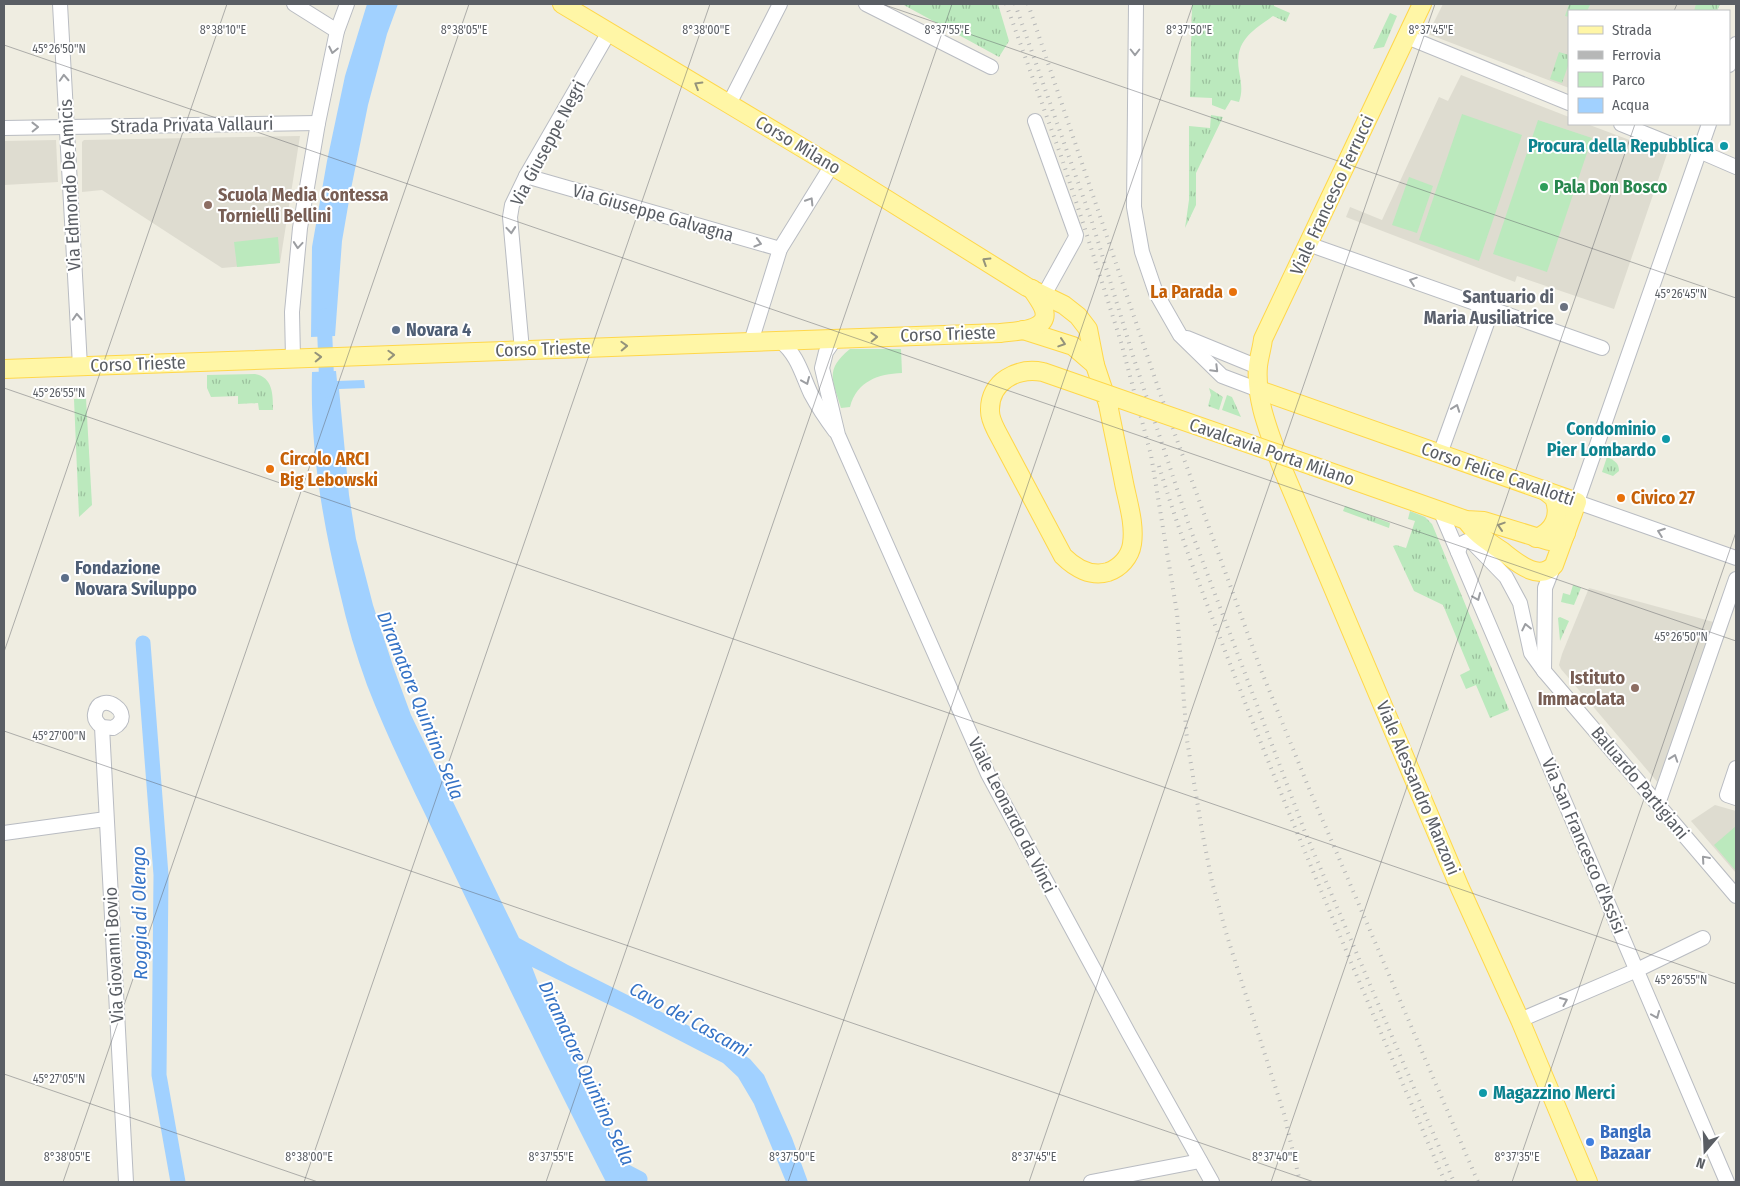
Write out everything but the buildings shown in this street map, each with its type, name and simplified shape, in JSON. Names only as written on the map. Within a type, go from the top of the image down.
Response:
[{"type":"main road","name":"Corso Milano","points":[[562,4],[832,165],[1038,292],[1064,305],[1078,316],[1088,329],[1095,365]]},
{"type":"main road","name":"Viale Francesco Ferrucci","points":[[1259,390],[1258,367],[1263,339],[1422,4]]},
{"type":"main road","name":"Corso Milano","points":[[1023,330],[1035,328],[1045,317],[1038,292]]},
{"type":"main road","name":"Corso Trieste","points":[[4,369],[1000,333],[1023,330]]},
{"type":"main road","points":[[1023,330],[1073,346],[1095,365]]},
{"type":"main road","name":"Cavalcavia Porta Milano","points":[[1095,365],[1108,404],[1132,519],[1132,544],[1127,557],[1115,569],[1100,573],[1084,571],[1075,567],[1063,556],[991,419],[992,397],[1001,382],[1009,376],[1027,370],[1043,372],[1313,466],[1440,510],[1466,520]]},
{"type":"main road","name":"Corso Felice Cavallotti","points":[[1259,390],[1577,502]]},
{"type":"main road","name":"Viale Alessandro Manzoni","points":[[1259,390],[1264,415],[1282,465],[1456,879],[1520,1020],[1588,1182]]},
{"type":"main road","points":[[1540,539],[1552,528],[1557,514],[1554,498],[1543,490]]},
{"type":"main road","points":[[1466,520],[1479,535],[1524,567],[1536,571],[1544,571],[1550,570],[1556,560],[1577,502]]},
{"type":"main road","points":[[1466,520],[1484,520],[1540,539],[1554,547],[1556,560]]},
{"type":"main road","points":[[1540,539],[1560,539],[1566,533]]},
{"type":"street","name":"Via Edmondo De Amicis","points":[[60,4],[80,366]]},
{"type":"street","points":[[294,4],[337,30]]},
{"type":"street","points":[[293,358],[292,312],[300,228],[318,123],[337,30],[347,4]]},
{"type":"street","points":[[729,104],[780,4]]},
{"type":"street","points":[[866,4],[991,67]]},
{"type":"street","points":[[1136,4],[1134,207],[1142,252],[1156,293],[1180,335],[1222,376],[1259,390]]},
{"type":"street","name":"Via Giuseppe Negri","points":[[522,350],[510,217],[512,205],[526,176],[609,32]]},
{"type":"street","points":[[1407,37],[1568,103]]},
{"type":"street","points":[[1730,62],[1736,44]]},
{"type":"street","points":[[1035,121],[1076,235],[1038,292]]},
{"type":"street","name":"Strada Privata Vallauri","points":[[4,128],[318,123]]},
{"type":"street","points":[[1623,125],[1673,145]]},
{"type":"street","points":[[1577,502],[1708,125]]},
{"type":"street","points":[[1699,151],[1736,166]]},
{"type":"street","points":[[750,342],[780,250],[832,165]]},
{"type":"street","name":"Via Giuseppe Galvagna","points":[[526,176],[780,250]]},
{"type":"street","points":[[1308,244],[1602,348]]},
{"type":"street","points":[[1440,454],[1492,309]]},
{"type":"street","points":[[1180,335],[1258,367]]},
{"type":"street","name":"Viale Leonardo da Vinci","points":[[838,338],[828,347],[822,368],[838,435],[988,774],[1129,1034],[1212,1182]]},
{"type":"street","name":"Viale Leonardo da Vinci","points":[[780,340],[794,353],[811,394],[824,418],[838,435]]},
{"type":"street","name":"Corso Felice Cavallotti","points":[[1577,502],[1736,558]]},
{"type":"street","name":"Via San Francesco d'Assisi","points":[[1440,510],[1727,1182]]},
{"type":"street","name":"Baluardo Partigiani","points":[[1458,552],[1461,544],[1467,541],[1472,542],[1506,577],[1520,603],[1531,653],[1544,671],[1736,896]]},
{"type":"street","points":[[1544,671],[1545,588],[1556,560]]},
{"type":"street","points":[[1658,804],[1736,579]]},
{"type":"street","name":"Via Giovanni Bovio","points":[[102,727],[126,1182]]},
{"type":"street","points":[[1736,768],[1728,795],[1736,798]]},
{"type":"street","points":[[4,832],[106,819]]},
{"type":"street","points":[[1520,1020],[1637,970],[1703,938]]},
{"type":"street","points":[[1091,1182],[1200,1161]]},
{"type":"shaded area","points":[[1443,4],[1720,4],[1717,10],[1568,10],[1568,88],[1428,34]]},
{"type":"shaded area","points":[[1461,75],[1568,117],[1568,125],[1590,125],[1667,154],[1614,309],[1517,276],[1515,282],[1346,217],[1350,207],[1382,220],[1439,97],[1448,101]]},
{"type":"shaded area","name":"Scuola Media Contessa Tornielli Bellini","points":[[300,136],[280,263],[222,268],[102,190],[82,192],[82,142],[84,140]]},
{"type":"shaded area","points":[[56,140],[58,182],[4,185],[4,141]]},
{"type":"shaded area","name":"Istituto Immacolata","points":[[1589,588],[1717,623],[1660,785],[1559,665]]},
{"type":"shaded area","points":[[1715,805],[1736,811],[1736,873],[1691,821]]},
{"type":"green space","points":[[902,4],[998,4],[1009,41],[999,57]]},
{"type":"green space","points":[[1192,4],[1274,4],[1274,6],[1290,13],[1286,22],[1273,16],[1246,38],[1239,52],[1238,61],[1241,86],[1239,102],[1231,100],[1225,110],[1212,105],[1212,98],[1190,97]]},
{"type":"green space","points":[[1569,4],[1590,5],[1588,10],[1568,10],[1568,17],[1565,16]]},
{"type":"green space","points":[[1696,4],[1720,4],[1717,10],[1694,10]]},
{"type":"green space","points":[[1390,13],[1397,16],[1384,47],[1373,49]]},
{"type":"green space","points":[[1559,52],[1568,55],[1568,66],[1562,83],[1550,79]]},
{"type":"green space","points":[[1462,114],[1522,135],[1479,261],[1419,240]]},
{"type":"green space","points":[[1211,115],[1223,117],[1196,173],[1196,205],[1185,228],[1189,200],[1189,126],[1210,128]]},
{"type":"green space","name":"Pala Don Bosco","points":[[1538,120],[1592,138],[1547,272],[1493,254]]},
{"type":"green space","points":[[1409,177],[1433,186],[1417,233],[1392,225]]},
{"type":"green space","points":[[278,237],[280,263],[237,267],[234,242]]},
{"type":"green space","points":[[850,349],[901,349],[902,373],[877,377],[863,385],[853,398],[850,407],[841,408],[833,383],[833,376],[836,363]]},
{"type":"green space","points":[[255,374],[261,376],[269,383],[272,393],[273,410],[259,410],[258,403],[238,404],[238,396],[211,397],[207,388],[207,375]]},
{"type":"green space","points":[[1209,388],[1223,397],[1219,410],[1208,406],[1211,395]]},
{"type":"green space","points":[[1227,395],[1232,397],[1241,417],[1222,410]]},
{"type":"green space","points":[[86,398],[92,505],[79,517],[74,399]]},
{"type":"green space","points":[[1607,457],[1618,466],[1619,471],[1613,476],[1602,472]]},
{"type":"green space","points":[[1345,506],[1390,523],[1389,528],[1343,511]]},
{"type":"green space","points":[[1410,511],[1425,517],[1432,524],[1509,710],[1490,718],[1476,685],[1466,689],[1460,675],[1470,670],[1443,605],[1414,591],[1393,546],[1406,548],[1415,521],[1408,519]]},
{"type":"green space","points":[[1573,585],[1581,588],[1574,605],[1561,602],[1563,593],[1570,595]]},
{"type":"green space","points":[[1558,618],[1569,621],[1560,641]]},
{"type":"green space","points":[[1736,826],[1736,871],[1714,845]]},
{"type":"water","points":[[367,4],[398,4],[387,34],[368,105],[351,189],[342,241],[335,336],[311,337],[312,247],[327,161],[345,76]]},
{"type":"water","points":[[336,371],[337,381],[364,380],[365,388],[339,389],[349,495],[356,539],[373,605],[411,715],[519,938],[568,965],[733,1048],[750,1059],[764,1075],[792,1138],[808,1182],[786,1182],[754,1104],[738,1077],[723,1063],[532,967],[540,988],[636,1182],[606,1182],[532,1035],[412,787],[377,711],[359,662],[328,538],[315,456],[312,372]]},
{"type":"waterway","name":"Diramatore Quintino Sella","points":[[324,316],[327,390]]},
{"type":"waterway","name":"Roggia di Olengo","points":[[143,643],[161,875],[159,1075],[178,1182]]},
{"type":"waterway","points":[[615,1166],[640,1179]]},
{"type":"railway","points":[[1006,4],[1061,156],[1085,229],[1121,342],[1151,455],[1177,613],[1187,740],[1212,882],[1227,936],[1284,1114],[1300,1182]]},
{"type":"railway","points":[[1015,4],[1092,222],[1134,359],[1190,528],[1305,832],[1454,1182]]},
{"type":"railway","points":[[1028,4],[1161,396],[1261,670],[1308,786],[1478,1182]]},
{"type":"railway","points":[[1159,466],[1177,523],[1265,754],[1445,1182]]},
{"type":"place","name":"Procura della Repubblica","points":[[1724,146]]},
{"type":"place","name":"Pala Don Bosco","points":[[1544,187]]},
{"type":"place","name":"Scuola Media Contessa Tornielli Bellini","points":[[208,205]]},
{"type":"place","name":"La Parada","points":[[1233,292]]},
{"type":"place","name":"Santuario di Maria Ausiliatrice","points":[[1564,307]]},
{"type":"place","name":"Novara 4","points":[[396,330]]},
{"type":"place","name":"Condominio Pier Lombardo","points":[[1666,439]]},
{"type":"place","name":"Circolo ARCI Big Lebowski","points":[[270,469]]},
{"type":"place","name":"Civico 27","points":[[1621,498]]},
{"type":"place","name":"Fondazione Novara Sviluppo","points":[[65,578]]},
{"type":"place","name":"Istituto Immacolata","points":[[1635,688]]},
{"type":"place","name":"Magazzino Merci","points":[[1483,1093]]},
{"type":"place","name":"Bangla Bazaar","points":[[1590,1142]]},
{"type":"water label","name":"Cavo dei Cascami","points":[[690,1019]]}]
